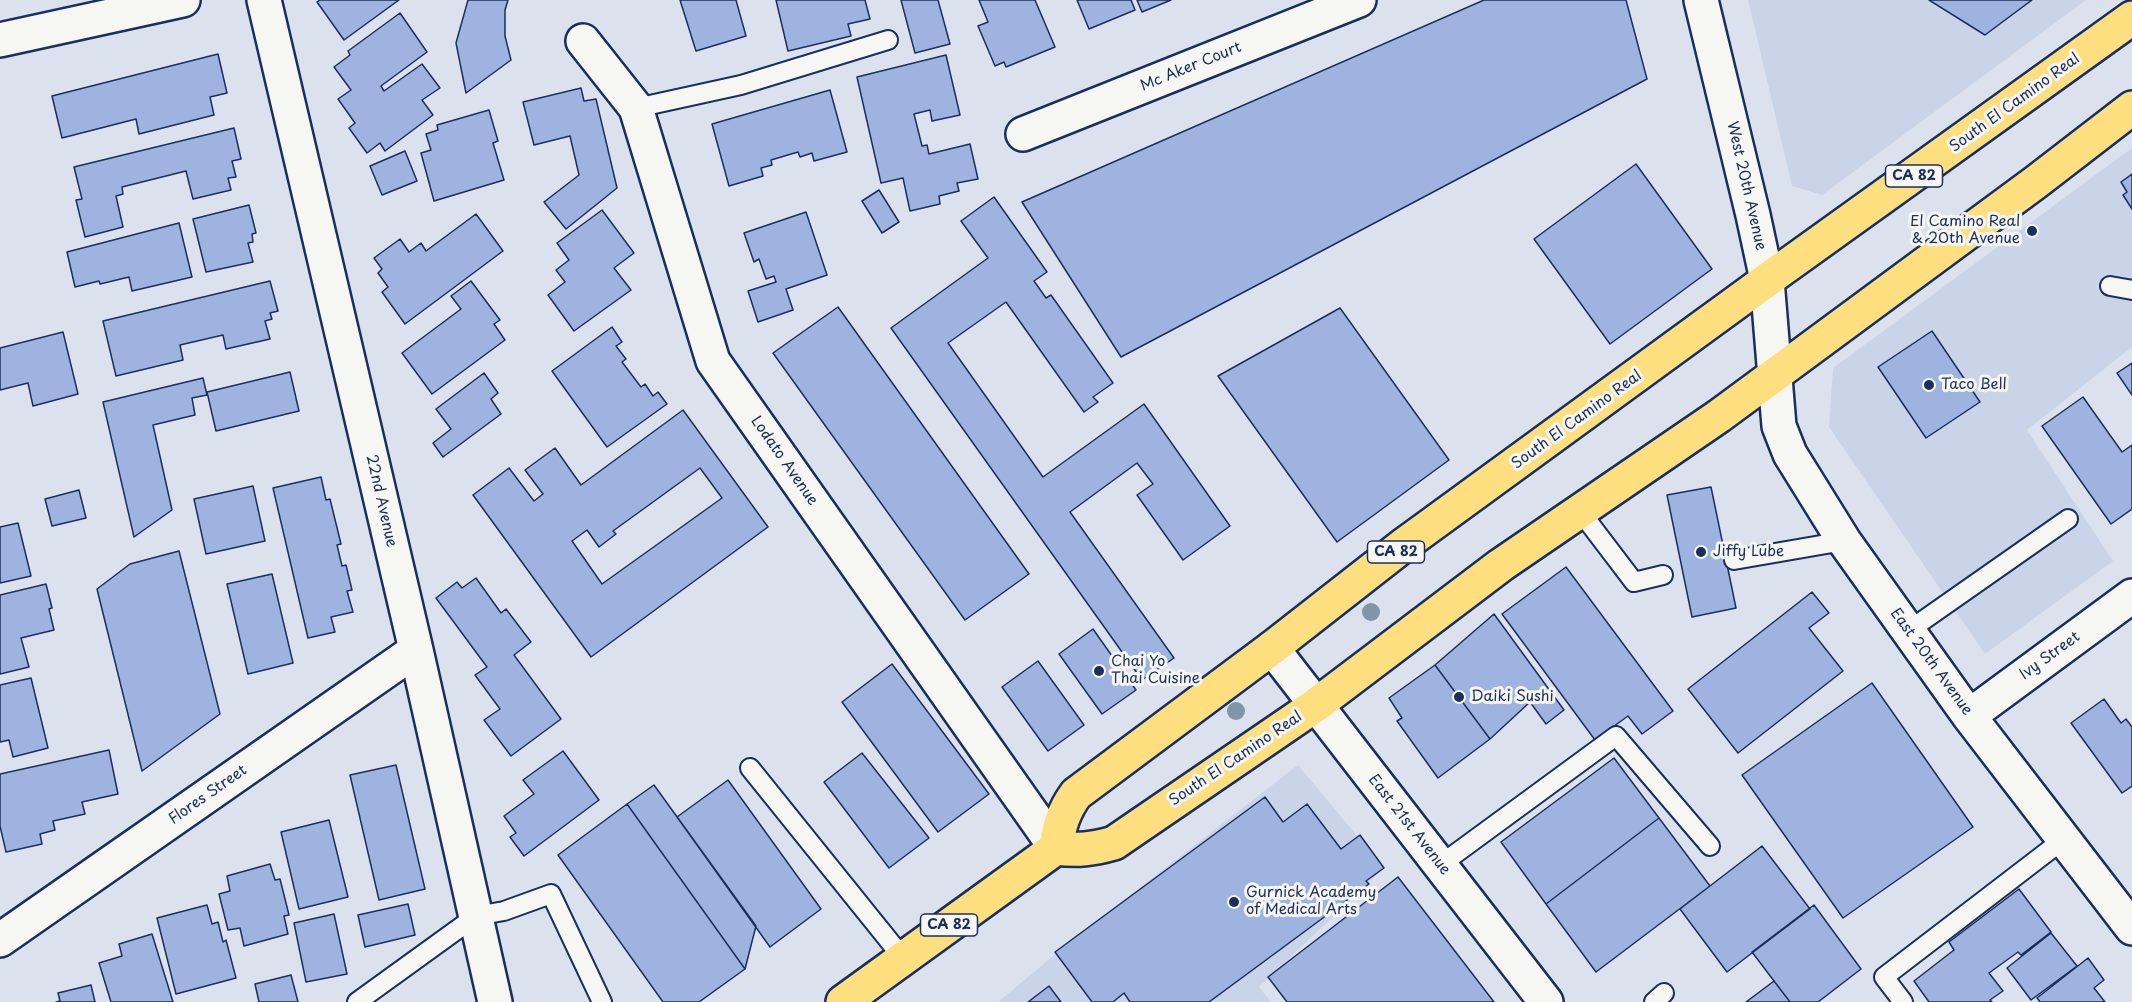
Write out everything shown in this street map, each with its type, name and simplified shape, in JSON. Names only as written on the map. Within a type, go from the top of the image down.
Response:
[{"type":"main road","name":"South El Camino Real","points":[[2132,18],[1405,544],[1272,648],[1076,794],[1065,809],[1056,848],[1077,851],[1095,849],[1114,843],[1316,705],[1500,565],[1774,375],[2036,182],[2132,108]]},
{"type":"main road","name":"CA 82","points":[[843,1002],[1056,848]]},
{"type":"street","points":[[0,40],[183,0]]},
{"type":"street","name":"22nd Avenue","points":[[264,0],[416,650],[495,1002]]},
{"type":"street","name":"Mc Aker Court","points":[[1023,134],[1359,0]]},
{"type":"street","name":"West 20th Avenue","points":[[1701,0],[1767,280],[1774,375]]},
{"type":"street","name":"Lodato Avenue","points":[[583,41],[636,108],[713,361],[1056,848]]},
{"type":"street","name":"East 20th Avenue","points":[[1774,375],[1779,426],[1790,454],[1844,541],[1969,716],[2132,928]]},
{"type":"street","name":"Ivy Street","points":[[1969,716],[2132,596]]},
{"type":"street","name":"East 21st Avenue","points":[[1272,648],[1546,1002]]},
{"type":"street","name":"Flores Street","points":[[0,940],[416,650]]},
{"type":"lane","points":[[636,108],[741,85],[888,40]]},
{"type":"lane","points":[[2110,286],[2132,290]]},
{"type":"lane","points":[[1580,511],[1634,582],[1662,575]]},
{"type":"lane","points":[[1908,631],[2068,519]]},
{"type":"lane","points":[[1734,560],[1844,541]]},
{"type":"lane","points":[[1440,865],[1616,736],[1710,846]]},
{"type":"lane","points":[[750,768],[903,958]]},
{"type":"lane","points":[[1903,1002],[1884,977],[2064,839]]},
{"type":"lane","points":[[357,1002],[476,916],[504,911],[551,894],[602,1002]]},
{"type":"shaded area","points":[[1748,0],[2086,0],[1822,195],[1792,186]]},
{"type":"shaded area","points":[[2132,148],[2132,347],[2027,430],[2113,561],[1985,654],[1829,427],[1833,368]]},
{"type":"shaded area","name":"Gurnick Academy of Medical Arts","points":[[1298,765],[1384,868],[1259,987],[1271,1002],[998,1002],[1076,937]]},
{"type":"building","points":[[320,0],[399,0],[344,40],[317,2]]},
{"type":"building","points":[[468,0],[508,0],[505,10],[505,36],[511,60],[466,93],[456,43]]},
{"type":"building","points":[[680,0],[736,0],[746,36],[696,51]]},
{"type":"building","points":[[776,0],[865,0],[870,19],[848,24],[851,36],[788,51]]},
{"type":"building","points":[[901,0],[938,0],[950,44],[915,53]]},
{"type":"building","points":[[979,0],[1035,0],[1055,47],[1006,67],[1004,62],[995,66],[978,26],[988,22]]},
{"type":"building","points":[[1077,0],[1131,0],[1135,10],[1089,29]]},
{"type":"building","points":[[1137,0],[1171,0],[1142,12]]},
{"type":"building","points":[[1484,0],[1626,0],[1647,79],[1121,357],[1022,202]]},
{"type":"building","points":[[1929,0],[2032,0],[1985,35]]},
{"type":"building","points":[[400,13],[427,52],[381,86],[384,91],[422,64],[440,88],[422,100],[433,115],[385,151],[380,143],[367,153],[349,128],[355,123],[338,99],[351,90],[334,67],[350,55],[348,51]]},
{"type":"building","points":[[218,54],[227,93],[210,97],[214,115],[139,134],[136,119],[62,138],[52,96]]},
{"type":"building","points":[[946,55],[960,115],[932,121],[930,110],[914,114],[922,146],[927,145],[929,154],[970,144],[978,179],[957,183],[959,191],[939,196],[940,204],[910,211],[903,178],[881,183],[857,77]]},
{"type":"building","points":[[581,88],[584,101],[596,99],[617,188],[566,229],[544,202],[579,175],[570,136],[534,145],[523,102]]},
{"type":"building","points":[[830,90],[847,152],[814,161],[812,153],[800,157],[798,152],[771,160],[772,165],[761,168],[763,176],[729,186],[712,124]]},
{"type":"building","points":[[489,110],[498,141],[493,143],[504,180],[434,201],[421,153],[431,150],[426,134],[438,130],[437,125]]},
{"type":"building","points":[[234,128],[241,159],[232,161],[236,177],[228,178],[231,190],[193,199],[186,171],[122,187],[123,194],[116,196],[123,227],[85,237],[76,200],[82,199],[74,167]]},
{"type":"building","points":[[405,151],[417,181],[382,195],[370,166]]},
{"type":"building","points":[[1636,164],[1712,269],[1610,344],[1534,239]]},
{"type":"building","points":[[2132,174],[2132,209],[2123,195],[2127,192],[2121,182]]},
{"type":"building","points":[[879,190],[899,222],[882,233],[862,201]]},
{"type":"building","points":[[994,197],[1047,272],[1034,281],[1046,298],[1051,295],[1113,383],[1093,397],[1098,402],[1084,412],[1006,302],[948,343],[1043,477],[1144,404],[1230,526],[1183,560],[1137,495],[1153,484],[1137,463],[1070,512],[1174,658],[1142,680],[891,328],[988,258],[961,221]]},
{"type":"building","points":[[249,205],[256,233],[252,234],[253,242],[248,243],[253,262],[206,272],[193,219]]},
{"type":"building","points":[[602,210],[634,253],[614,268],[631,290],[574,331],[548,295],[565,282],[556,270],[569,260],[557,243]]},
{"type":"building","points":[[806,212],[827,275],[786,289],[793,310],[758,322],[748,291],[776,282],[774,276],[766,279],[759,259],[754,262],[744,233]]},
{"type":"building","points":[[476,214],[503,251],[405,324],[382,292],[388,287],[378,273],[382,269],[374,258],[400,239],[409,252],[421,243],[426,251]]},
{"type":"building","points":[[179,223],[192,277],[132,291],[129,277],[75,287],[67,252]]},
{"type":"building","points":[[270,281],[278,311],[270,313],[272,319],[265,321],[270,339],[226,349],[223,335],[180,345],[183,360],[116,376],[103,321]]},
{"type":"building","points":[[471,281],[500,320],[494,324],[505,340],[432,394],[402,353],[461,309],[451,296]]},
{"type":"building","points":[[838,307],[1029,574],[965,620],[773,353]]},
{"type":"building","points":[[1340,308],[1449,460],[1337,542],[1218,376]]},
{"type":"building","points":[[612,327],[622,342],[616,346],[626,359],[622,362],[641,387],[645,384],[653,396],[658,392],[667,404],[607,447],[552,371]]},
{"type":"building","name":"Taco Bell","points":[[1932,331],[1980,402],[1926,438],[1878,367]]},
{"type":"building","points":[[63,332],[78,394],[33,406],[28,383],[0,390],[0,348]]},
{"type":"building","points":[[2132,363],[2132,395],[2117,373]]},
{"type":"building","points":[[290,372],[299,411],[216,431],[207,392]]},
{"type":"building","points":[[484,373],[498,393],[491,399],[501,414],[443,457],[433,443],[451,429],[436,409]]},
{"type":"building","points":[[203,378],[207,395],[192,398],[195,415],[153,425],[172,510],[134,537],[103,402]]},
{"type":"building","points":[[2083,397],[2122,452],[2132,445],[2132,509],[2111,524],[2042,426]]},
{"type":"building","points":[[683,410],[768,527],[591,657],[473,495],[509,468],[534,501],[543,494],[525,470],[555,448],[581,485]]},
{"type":"building","points":[[700,468],[722,498],[602,584],[572,541],[587,530],[599,547],[616,534],[613,531]]},
{"type":"building","points":[[321,477],[326,500],[330,499],[341,544],[337,545],[342,566],[346,565],[352,590],[347,591],[353,612],[331,617],[335,632],[308,638],[273,488]]},
{"type":"building","points":[[253,486],[265,541],[206,554],[194,499]]},
{"type":"building","name":"Jiffy Lube","points":[[1711,487],[1736,608],[1692,617],[1667,495]]},
{"type":"building","points":[[79,490],[86,518],[52,526],[45,499]]},
{"type":"building","points":[[18,523],[31,576],[0,583],[0,527]]},
{"type":"building","points":[[179,551],[220,714],[142,771],[97,589],[130,564]]},
{"type":"building","points":[[1566,567],[1673,711],[1642,734],[1628,716],[1595,740],[1502,614]]},
{"type":"building","points":[[272,574],[293,663],[248,674],[227,584]]},
{"type":"building","points":[[476,578],[501,613],[506,609],[531,642],[514,655],[561,719],[511,756],[484,720],[500,709],[475,675],[487,667],[436,598],[457,582],[462,588]]},
{"type":"building","points":[[46,584],[54,630],[21,638],[29,667],[0,674],[0,595]]},
{"type":"building","points":[[1812,592],[1829,613],[1809,628],[1843,671],[1738,753],[1688,689]]},
{"type":"building","points":[[1494,614],[1564,710],[1546,724],[1530,702],[1490,739],[1435,665]]},
{"type":"building","points":[[1093,629],[1136,690],[1102,714],[1059,654]]},
{"type":"building","points":[[1038,661],[1084,725],[1048,751],[1002,687]]},
{"type":"building","points":[[892,664],[989,794],[938,832],[842,702]]},
{"type":"building","points":[[1435,665],[1490,739],[1438,778],[1397,721],[1402,718],[1389,698]]},
{"type":"building","points":[[31,678],[48,748],[13,757],[9,740],[0,742],[0,685]]},
{"type":"building","points":[[1872,683],[1973,827],[1843,918],[1742,775]]},
{"type":"building","points":[[2104,699],[2121,723],[2126,719],[2132,727],[2132,786],[2122,793],[2071,723]]},
{"type":"building","points":[[109,750],[118,794],[82,802],[85,814],[53,821],[55,830],[40,834],[42,844],[6,852],[0,826],[0,774]]},
{"type":"building","points":[[563,751],[599,800],[524,856],[510,837],[516,833],[504,816],[534,794],[523,780]]},
{"type":"building","points":[[862,753],[929,838],[889,868],[824,782]]},
{"type":"building","points":[[1614,758],[1659,818],[1546,904],[1501,842]]},
{"type":"building","points":[[396,765],[425,889],[379,900],[350,775]]},
{"type":"building","points":[[728,780],[821,909],[770,947],[677,817]]},
{"type":"building","points":[[654,785],[756,926],[745,969],[627,804]]},
{"type":"building","name":"Gurnick Academy of Medical Arts","points":[[1265,797],[1283,822],[1307,804],[1341,849],[1360,835],[1384,868],[1366,881],[1369,884],[1209,1002],[1130,1002],[1124,993],[1113,1002],[1092,1002],[1055,952]]},
{"type":"building","points":[[627,804],[745,969],[699,1002],[663,1002],[558,855]]},
{"type":"building","points":[[1659,818],[1710,886],[1596,972],[1546,904]]},
{"type":"building","points":[[329,820],[348,897],[299,909],[281,832]]},
{"type":"building","points":[[1762,846],[1810,909],[1727,972],[1680,909]]},
{"type":"building","points":[[270,864],[275,880],[280,879],[289,915],[284,916],[288,934],[244,946],[240,928],[228,930],[219,894],[230,891],[227,876]]},
{"type":"building","points":[[1398,877],[1494,1002],[1287,1002],[1268,977]]},
{"type":"building","points":[[2019,889],[2051,932],[2021,955],[2018,952],[1989,973],[2003,991],[1990,1000],[1992,1002],[1929,1002],[1914,981],[1954,950],[1949,942]]},
{"type":"building","points":[[408,904],[415,935],[365,947],[358,915]]},
{"type":"building","points":[[207,905],[212,924],[218,922],[223,942],[226,940],[236,978],[176,994],[157,918]]},
{"type":"building","points":[[1814,905],[1861,969],[1818,1002],[1790,1002],[1752,952]]},
{"type":"building","points":[[334,914],[347,974],[306,982],[294,923]]},
{"type":"building","points":[[2051,933],[2077,966],[2031,1000],[2007,968]]},
{"type":"building","points":[[152,934],[173,1002],[111,1002],[99,963],[122,956],[119,944]]},
{"type":"building","points":[[2088,958],[2104,980],[2094,988],[2105,1002],[2040,1002],[2037,998]]},
{"type":"building","points":[[291,975],[298,1002],[259,1002],[255,984]]},
{"type":"building","points":[[1774,981],[1790,1002],[1746,1002]]},
{"type":"building","points":[[91,985],[95,1002],[56,1002],[60,1001],[58,993]]},
{"type":"building","points":[[1049,986],[1061,1002],[1028,1002]]},
{"type":"place","name":"El Camino Real & 20th Avenue","points":[[2032,231]]},
{"type":"place","name":"Taco Bell","points":[[1929,385]]},
{"type":"place","name":"Jiffy Lube","points":[[1701,552]]},
{"type":"place","name":"Chai Yo Thai Cuisine","points":[[1099,671]]},
{"type":"place","name":"Daiki Sushi","points":[[1459,697]]},
{"type":"place","name":"Gurnick Academy of Medical Arts","points":[[1234,902]]}]
